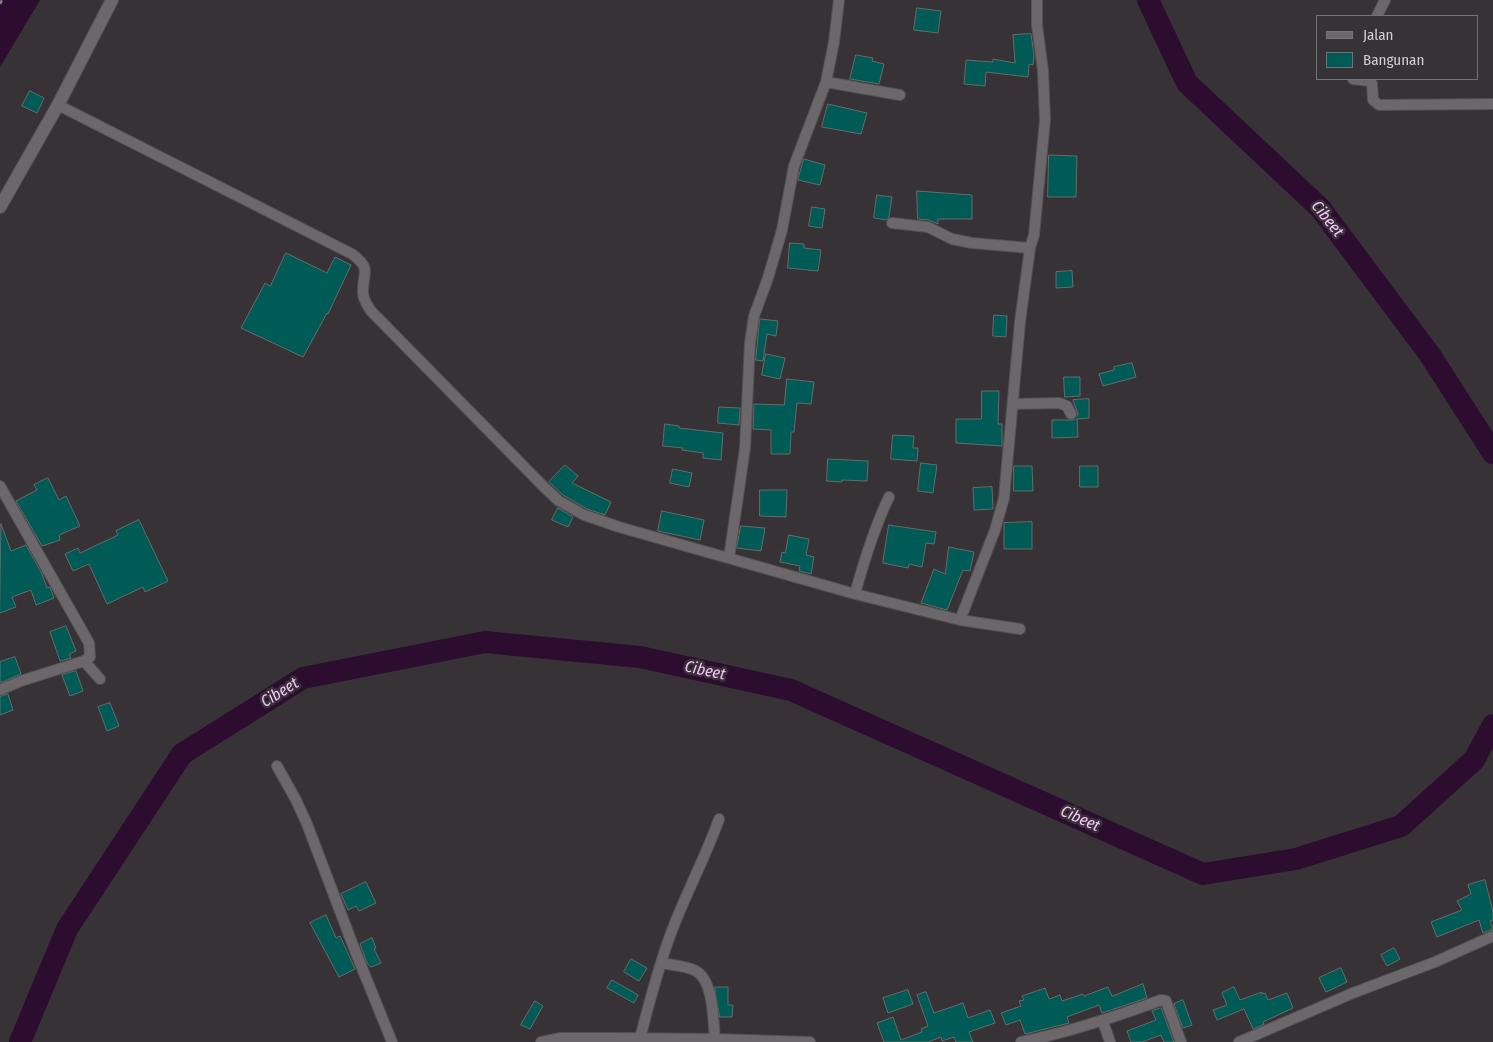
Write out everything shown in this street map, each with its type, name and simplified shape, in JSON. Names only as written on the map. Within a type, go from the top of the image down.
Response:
[{"type":"street","points":[[0,207],[58,105],[112,0]]},
{"type":"street","points":[[729,558],[745,448],[750,343],[754,316],[768,278],[782,230],[794,166],[826,82],[834,42],[839,0]]},
{"type":"street","points":[[960,620],[995,530],[1004,498],[1020,322],[1036,212],[1044,120],[1043,71],[1037,24],[1037,0]]},
{"type":"street","points":[[1378,15],[1385,0]]},
{"type":"street","points":[[1361,80],[1369,81],[1372,84],[1373,100],[1380,105],[1493,104]]},
{"type":"street","points":[[826,82],[900,95]]},
{"type":"street","points":[[58,105],[352,254],[361,261],[366,270],[363,295],[365,302],[372,311],[559,501],[584,515],[854,594],[960,620],[1020,629]]},
{"type":"street","points":[[892,223],[928,227],[952,240],[1030,248]]},
{"type":"street","points":[[1012,404],[1059,403],[1066,406],[1071,414]]},
{"type":"street","points":[[0,486],[89,643],[91,652],[90,657],[84,661],[21,681],[0,690]]},
{"type":"street","points":[[854,594],[881,513],[889,497]]},
{"type":"street","points":[[84,661],[100,679]]},
{"type":"street","points":[[277,766],[307,824],[350,940],[392,1042]]},
{"type":"street","points":[[640,1038],[672,930],[700,868],[719,819]]},
{"type":"street","points":[[1239,1042],[1353,993],[1435,962],[1493,936]]},
{"type":"street","points":[[661,963],[696,971],[704,979],[711,999],[715,1039]]},
{"type":"street","points":[[1021,1042],[1103,1022],[1164,1001],[1167,1004],[1181,1042]]},
{"type":"street","points":[[1103,1022],[1110,1042]]},
{"type":"street","points":[[541,1042],[561,1038],[810,1042]]},
{"type":"path","points":[[0,4],[2,0]]},
{"type":"shaded area","points":[[3,0],[40,0],[0,67],[0,4]]},
{"type":"building","points":[[917,8],[941,11],[938,33],[914,30]]},
{"type":"building","points":[[1031,34],[1034,56],[1033,65],[1029,64],[1028,77],[986,72],[985,86],[964,84],[966,60],[993,62],[993,59],[1015,63],[1013,35]]},
{"type":"building","points":[[856,55],[873,58],[872,61],[884,64],[879,84],[850,79]]},
{"type":"building","points":[[30,91],[44,98],[37,113],[22,106]]},
{"type":"building","points":[[828,104],[867,113],[861,134],[822,127]]},
{"type":"building","points":[[1049,155],[1077,156],[1076,197],[1048,197]]},
{"type":"building","points":[[804,159],[825,165],[820,185],[798,180]]},
{"type":"building","points":[[917,191],[972,195],[972,219],[938,219],[938,224],[929,220],[918,219]]},
{"type":"building","points":[[877,195],[892,197],[889,217],[886,220],[874,218]]},
{"type":"building","points":[[812,207],[825,209],[822,228],[809,226]]},
{"type":"building","points":[[790,243],[804,244],[804,248],[821,250],[818,271],[788,268]]},
{"type":"building","points":[[286,253],[327,273],[335,257],[351,265],[328,314],[303,357],[241,328],[265,283],[270,286]]},
{"type":"building","points":[[1072,271],[1073,287],[1056,288],[1056,272]]},
{"type":"building","points":[[994,315],[1007,316],[1006,337],[993,336]]},
{"type":"building","points":[[760,319],[778,321],[776,336],[767,334],[763,361],[756,360]]},
{"type":"building","points":[[766,354],[785,358],[780,379],[762,375]]},
{"type":"building","points":[[1132,363],[1136,377],[1103,386],[1099,374],[1114,370],[1114,367]]},
{"type":"building","points":[[1064,377],[1080,377],[1080,396],[1065,397]]},
{"type":"building","points":[[787,379],[814,382],[811,404],[797,403],[794,432],[791,432],[790,454],[771,454],[771,430],[753,429],[754,404],[784,405]]},
{"type":"building","points":[[982,391],[999,391],[998,424],[1002,424],[1002,446],[956,443],[956,419],[981,419]]},
{"type":"building","points":[[1089,399],[1089,418],[1077,419],[1078,437],[1052,438],[1052,420],[1074,420],[1078,414],[1073,400]]},
{"type":"building","points":[[719,407],[740,408],[739,425],[718,423]]},
{"type":"building","points":[[665,424],[679,426],[679,428],[723,433],[721,460],[703,458],[703,453],[682,450],[683,448],[663,446]]},
{"type":"building","points":[[893,435],[914,436],[913,448],[918,448],[917,461],[891,459]]},
{"type":"building","points":[[828,459],[868,461],[867,481],[827,481]]},
{"type":"building","points":[[921,463],[937,465],[933,493],[918,491]]},
{"type":"building","points":[[565,465],[578,476],[572,483],[611,502],[605,515],[587,509],[563,495],[549,482]]},
{"type":"building","points":[[1014,466],[1032,466],[1033,491],[1014,491]]},
{"type":"building","points":[[1080,466],[1098,466],[1098,487],[1080,487]]},
{"type":"building","points":[[673,469],[692,473],[689,487],[670,483]]},
{"type":"building","points":[[48,478],[59,500],[66,496],[80,526],[59,535],[60,540],[42,546],[16,501],[37,490],[34,485]]},
{"type":"building","points":[[992,487],[993,509],[974,510],[973,488]]},
{"type":"building","points":[[760,490],[787,490],[786,517],[760,516]]},
{"type":"building","points":[[558,508],[573,517],[568,527],[552,520]]},
{"type":"building","points":[[662,511],[704,520],[700,540],[658,531]]},
{"type":"building","points":[[139,520],[168,581],[145,592],[143,587],[107,604],[89,564],[73,571],[65,554],[78,548],[80,553],[118,535],[116,531]]},
{"type":"building","points":[[1032,522],[1032,549],[1004,549],[1004,523]]},
{"type":"building","points":[[1,524],[11,551],[26,545],[42,574],[47,588],[50,587],[54,598],[36,605],[31,590],[12,597],[16,607],[0,613]]},
{"type":"building","points":[[889,525],[936,532],[934,544],[926,543],[922,567],[909,564],[908,568],[883,563]]},
{"type":"building","points":[[741,526],[765,528],[761,551],[737,548]]},
{"type":"building","points":[[789,535],[809,539],[806,555],[814,557],[811,574],[799,571],[800,566],[780,562],[782,552],[785,553]]},
{"type":"building","points":[[949,547],[974,552],[970,571],[963,570],[947,610],[921,603],[934,569],[945,574]]},
{"type":"building","points":[[66,626],[76,651],[69,654],[71,658],[60,661],[50,632]]},
{"type":"building","points":[[15,657],[21,674],[0,683],[0,662]]},
{"type":"building","points":[[76,671],[83,691],[70,696],[62,675]]},
{"type":"building","points":[[8,694],[13,710],[0,715],[0,697]]},
{"type":"building","points":[[110,703],[119,726],[107,731],[98,707]]},
{"type":"building","points":[[1485,880],[1493,912],[1493,920],[1490,921],[1493,929],[1483,933],[1479,920],[1437,937],[1431,922],[1462,910],[1457,901],[1471,894],[1468,885]]},
{"type":"building","points":[[366,882],[376,903],[359,911],[356,906],[348,910],[341,894]]},
{"type":"building","points":[[326,915],[336,938],[340,936],[355,969],[339,977],[310,923]]},
{"type":"building","points":[[372,938],[376,948],[374,949],[381,963],[371,967],[367,963],[360,944]]},
{"type":"building","points":[[1394,948],[1400,959],[1387,966],[1381,955]]},
{"type":"building","points":[[631,959],[647,968],[639,981],[624,972]]},
{"type":"building","points":[[1341,968],[1347,982],[1326,992],[1319,978]]},
{"type":"building","points":[[612,980],[638,995],[634,1003],[607,988]]},
{"type":"building","points":[[1143,984],[1147,998],[1102,1013],[1099,1005],[1067,1017],[1069,1023],[1025,1034],[1020,1020],[1006,1025],[1001,1013],[1021,1006],[1019,1001],[1024,1000],[1022,996],[1045,988],[1049,999],[1060,995],[1062,1001],[1083,994],[1084,996],[1108,987],[1112,996]]},
{"type":"building","points":[[715,987],[728,987],[728,1005],[733,1005],[732,1017],[720,1017]]},
{"type":"building","points":[[1234,987],[1240,1000],[1262,992],[1262,994],[1265,993],[1268,1000],[1287,993],[1293,1008],[1263,1022],[1264,1024],[1253,1029],[1244,1009],[1217,1020],[1213,1010],[1227,1005],[1222,993]]},
{"type":"building","points":[[908,990],[913,1004],[888,1013],[883,998]]},
{"type":"building","points":[[926,992],[934,1013],[963,1003],[968,1018],[990,1010],[995,1023],[969,1032],[973,1042],[956,1042],[954,1037],[942,1041],[941,1037],[928,1042],[884,1042],[877,1023],[893,1017],[901,1040],[922,1032],[921,1029],[928,1026],[917,995]]},
{"type":"building","points":[[1183,1000],[1192,1025],[1183,1028],[1174,1004]]},
{"type":"building","points":[[535,1001],[543,1006],[530,1029],[521,1025]]},
{"type":"building","points":[[1161,1008],[1174,1042],[1164,1042],[1161,1035],[1142,1042],[1131,1042],[1127,1031],[1156,1020],[1152,1011]]},
{"type":"waterway","name":"Cibeet","points":[[1148,0],[1187,83],[1320,208],[1430,355],[1493,453]]},
{"type":"waterway","name":"Cibeet","points":[[20,1042],[67,929],[182,754],[303,678],[485,642],[640,657],[791,690],[1203,874],[1296,859],[1401,826],[1474,760],[1493,725]]}]
